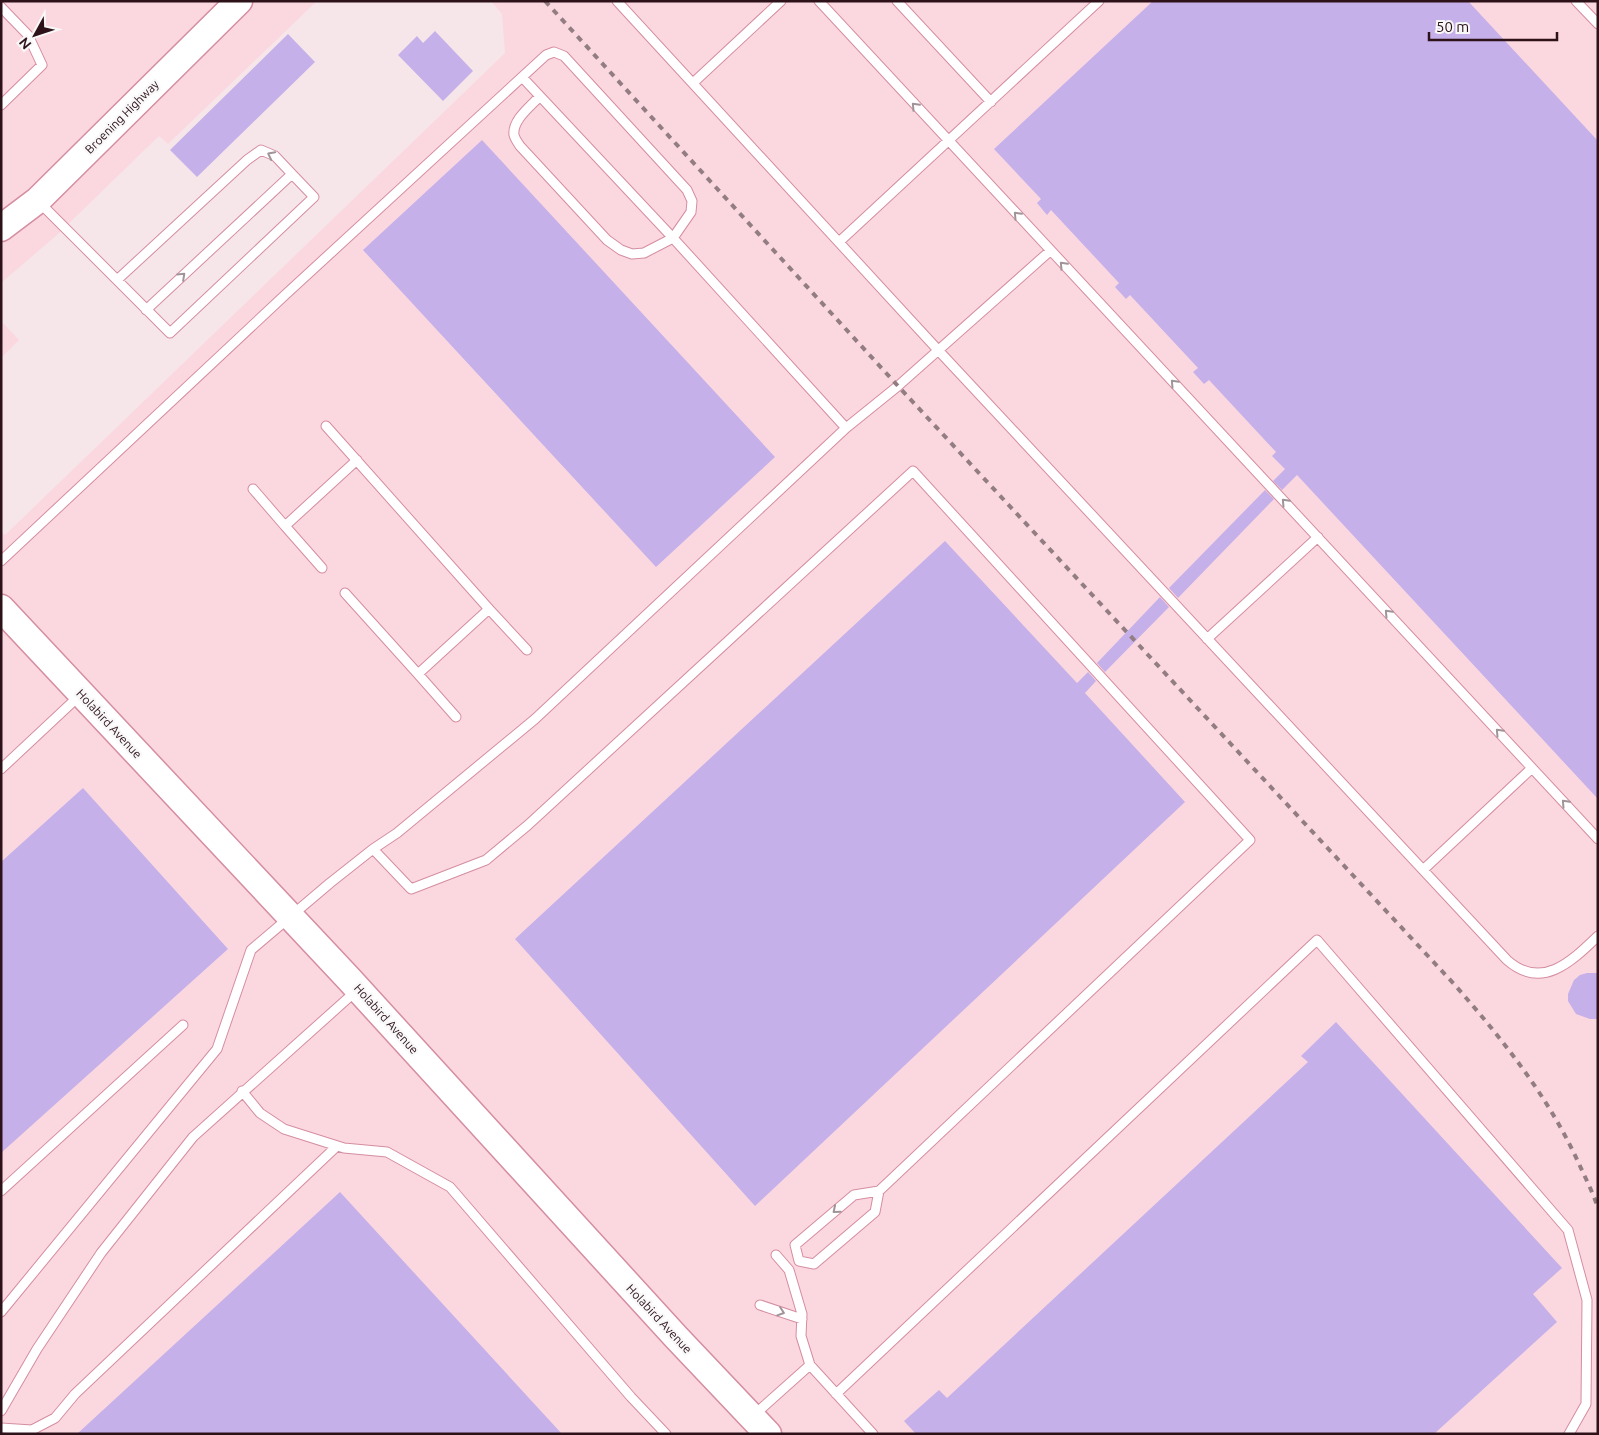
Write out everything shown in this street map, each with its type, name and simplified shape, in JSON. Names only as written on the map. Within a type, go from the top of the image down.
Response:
[{"type":"main road","name":"Broening Highway","points":[[1,228],[38,200],[238,1]]},
{"type":"main road","points":[[1,245],[38,200]]},
{"type":"main road","name":"Holabird Avenue","points":[[1,608],[358,989],[676,1337],[760,1425]]},
{"type":"lane","points":[[617,1],[938,350],[1502,955],[1514,966],[1522,970],[1544,973],[1562,967],[1598,936]]},
{"type":"lane","points":[[693,83],[781,1]]},
{"type":"lane","points":[[819,1],[1598,839]]},
{"type":"lane","points":[[897,1],[991,102]]},
{"type":"lane","points":[[839,242],[1099,1]]},
{"type":"lane","points":[[1576,1],[1598,24]]},
{"type":"lane","points":[[1,6],[28,35],[42,65],[1,104]]},
{"type":"lane","points":[[1,561],[285,295],[546,55],[554,52],[564,56],[687,190],[692,201],[691,212],[673,238],[644,253],[632,254],[621,250],[607,240],[520,146],[514,135],[516,125],[522,116],[540,96]]},
{"type":"lane","points":[[522,77],[673,238],[846,428]]},
{"type":"lane","points":[[38,200],[146,310],[170,333],[314,196],[276,156],[261,150],[246,160],[117,280]]},
{"type":"lane","points":[[146,310],[292,174]]},
{"type":"lane","points":[[1,1312],[218,1050],[251,950],[330,883],[373,849],[397,834],[534,719],[846,428],[1050,251]]},
{"type":"lane","points":[[326,426],[527,650]]},
{"type":"lane","points":[[285,526],[357,460]]},
{"type":"lane","points":[[373,849],[410,889],[486,860],[528,825],[913,471],[1250,840],[879,1191],[854,1195],[795,1245],[799,1261]]},
{"type":"lane","points":[[252,489],[322,568]]},
{"type":"lane","points":[[1208,639],[1318,538]]},
{"type":"lane","points":[[345,594],[456,717]]},
{"type":"lane","points":[[418,674],[490,609]]},
{"type":"lane","points":[[1,769],[81,694]]},
{"type":"lane","points":[[1423,870],[1532,768]]},
{"type":"lane","points":[[836,1394],[1317,940],[1568,1230],[1586,1300],[1586,1404],[1569,1434]]},
{"type":"lane","points":[[1,1411],[37,1349],[101,1253],[193,1136],[358,989]]},
{"type":"lane","points":[[1,1191],[183,1025]]},
{"type":"lane","points":[[242,1092],[260,1113],[284,1129],[337,1146],[387,1152],[450,1187],[630,1397],[666,1434]]},
{"type":"lane","points":[[1,1428],[32,1430],[55,1418],[75,1394],[337,1146]]},
{"type":"lane","points":[[799,1261],[814,1264],[843,1241],[875,1212],[879,1191]]},
{"type":"lane","points":[[776,1255],[789,1270],[802,1314],[802,1336],[810,1366],[873,1434]]},
{"type":"lane","points":[[789,1270],[799,1261]]},
{"type":"lane","points":[[760,1304],[802,1319]]},
{"type":"lane","points":[[760,1425],[810,1366]]},
{"type":"shaded area","points":[[1,1],[317,1],[168,144],[159,136],[57,235],[1,283]]},
{"type":"shaded area","points":[[491,1],[1598,1],[1598,1434],[1,1434],[1,531],[5,535],[505,53],[502,14]]},
{"type":"shaded area","points":[[1,321],[19,340],[1,358]]},
{"type":"building","points":[[1153,1],[1468,1],[1598,141],[1598,799],[1297,475],[1282,490],[1273,481],[1285,469],[1272,456],[1276,452],[1209,380],[1204,384],[1193,372],[1198,368],[1130,295],[1126,299],[1115,287],[1119,283],[1051,210],[1047,215],[1037,203],[1041,199],[994,149]]},
{"type":"building","points":[[435,31],[473,71],[443,101],[398,55],[417,36],[423,43]]},
{"type":"building","points":[[288,34],[315,62],[197,177],[170,150]]},
{"type":"building","points":[[482,140],[775,457],[656,567],[363,250]]},
{"type":"building","points":[[1265,490],[1274,499],[1178,598],[1169,588]]},
{"type":"building","points":[[945,541],[1077,683],[1088,672],[1096,681],[1085,693],[1185,802],[755,1206],[515,939]]},
{"type":"building","points":[[1160,597],[1169,607],[1105,672],[1097,663]]},
{"type":"building","points":[[83,788],[228,949],[1,1153],[1,862]]},
{"type":"building","points":[[1598,973],[1598,1019],[1590,1019],[1576,1014],[1568,1001],[1568,994],[1574,980],[1580,975]]},
{"type":"building","points":[[1336,1022],[1562,1268],[1533,1294],[1557,1322],[1434,1434],[916,1434],[904,1421],[939,1390],[947,1398],[1308,1062],[1301,1056]]},
{"type":"building","points":[[340,1192],[562,1434],[77,1434]]},
{"type":"railway","points":[[545,1],[898,386],[1454,984],[1524,1070],[1554,1116],[1568,1141],[1598,1208]]}]
